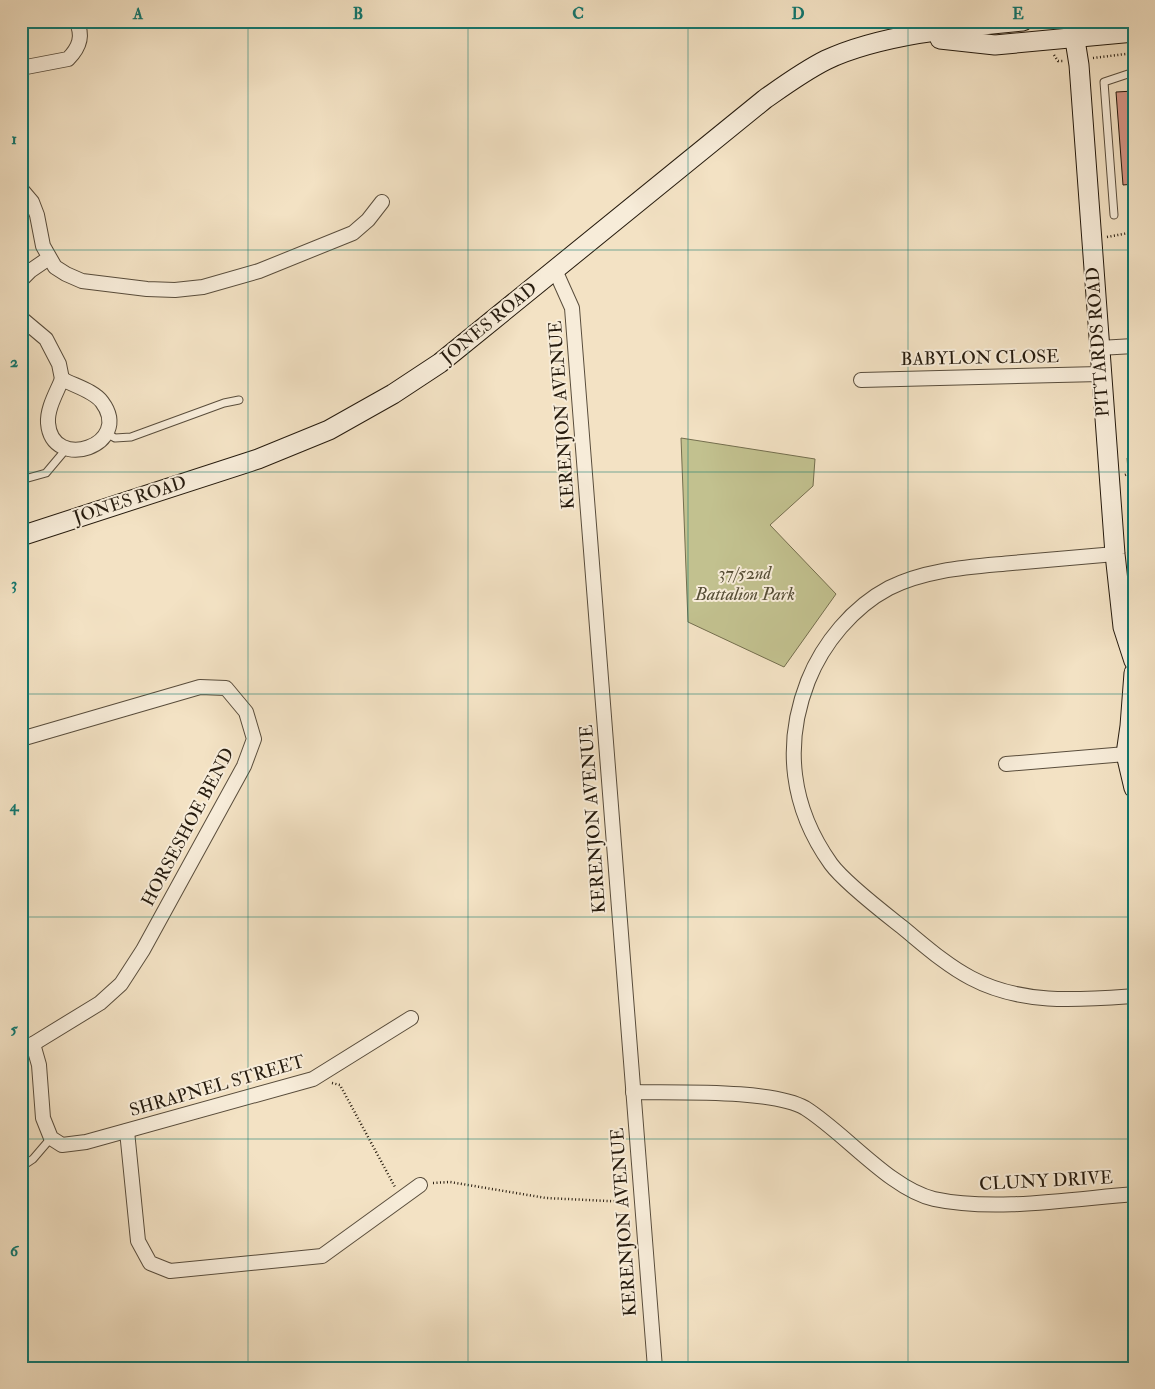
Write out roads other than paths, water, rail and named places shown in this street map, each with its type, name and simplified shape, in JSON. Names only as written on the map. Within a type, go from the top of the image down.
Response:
[{"type":"main road","name":"JONES ROAD","points":[[21,536],[258,459],[329,430],[393,394],[440,363],[791,80],[826,60],[913,29],[1023,21]]},
{"type":"main road","name":"JONES ROAD","points":[[913,29],[994,45],[1073,30],[1134,32]]},
{"type":"main road","name":"PITTARDS ROAD","points":[[1073,30],[1079,65],[1100,374],[1115,554],[1123,627],[1134,661]]},
{"type":"main road","points":[[1134,673],[1126,754],[1134,788]]},
{"type":"street","points":[[21,68],[68,59],[80,42],[80,31],[76,21]]},
{"type":"street","points":[[21,189],[32,202],[37,215],[43,246],[49,258],[66,274],[82,281],[147,289],[175,290],[203,287],[259,271],[353,233],[368,220],[382,202]]},
{"type":"street","points":[[21,280],[30,271],[49,258]]},
{"type":"street","name":"KERENJON AVENUE","points":[[555,270],[572,308],[655,1368]]},
{"type":"street","points":[[21,318],[50,344],[59,364],[62,379],[50,410],[48,422],[50,431],[55,439],[67,448],[86,449],[96,445],[106,434],[108,418],[102,402],[97,396],[62,379]]},
{"type":"street","points":[[1099,348],[1134,346]]},
{"type":"street","name":"BABYLON CLOSE","points":[[860,380],[1100,374]]},
{"type":"street","points":[[1115,554],[956,568],[889,588],[866,604],[842,625],[815,664],[798,708],[792,751],[797,788],[810,828],[832,866],[882,912],[936,955],[971,978],[1011,993],[1050,1000],[1134,996]]},
{"type":"street","name":"HORSESHOE BEND","points":[[21,740],[200,687],[226,688],[246,712],[254,739],[244,766],[143,950],[121,984],[100,1003],[27,1046]]},
{"type":"street","points":[[1006,764],[1126,754]]},
{"type":"street","name":"SHRAPNEL STREET","points":[[51,1138],[62,1145],[86,1142],[313,1079],[411,1018]]},
{"type":"street","points":[[27,1046],[38,1065],[43,1118],[51,1138]]},
{"type":"street","name":"CLUNY DRIVE","points":[[633,1092],[765,1096],[803,1107],[828,1124],[903,1186],[932,1199],[980,1205],[1134,1194]]},
{"type":"street","points":[[127,1131],[138,1241],[150,1263],[170,1271],[322,1256],[420,1184]]},
{"type":"lane","points":[[1114,215],[1104,82],[1134,72]]},
{"type":"lane","points":[[106,434],[115,438],[132,437],[224,403],[239,400]]},
{"type":"lane","points":[[21,480],[46,473],[67,448]]},
{"type":"lane","points":[[21,1167],[33,1159],[51,1138]]},
{"type":"park label","name":"37/52nd Battalion Park","points":[[745,583]]}]
